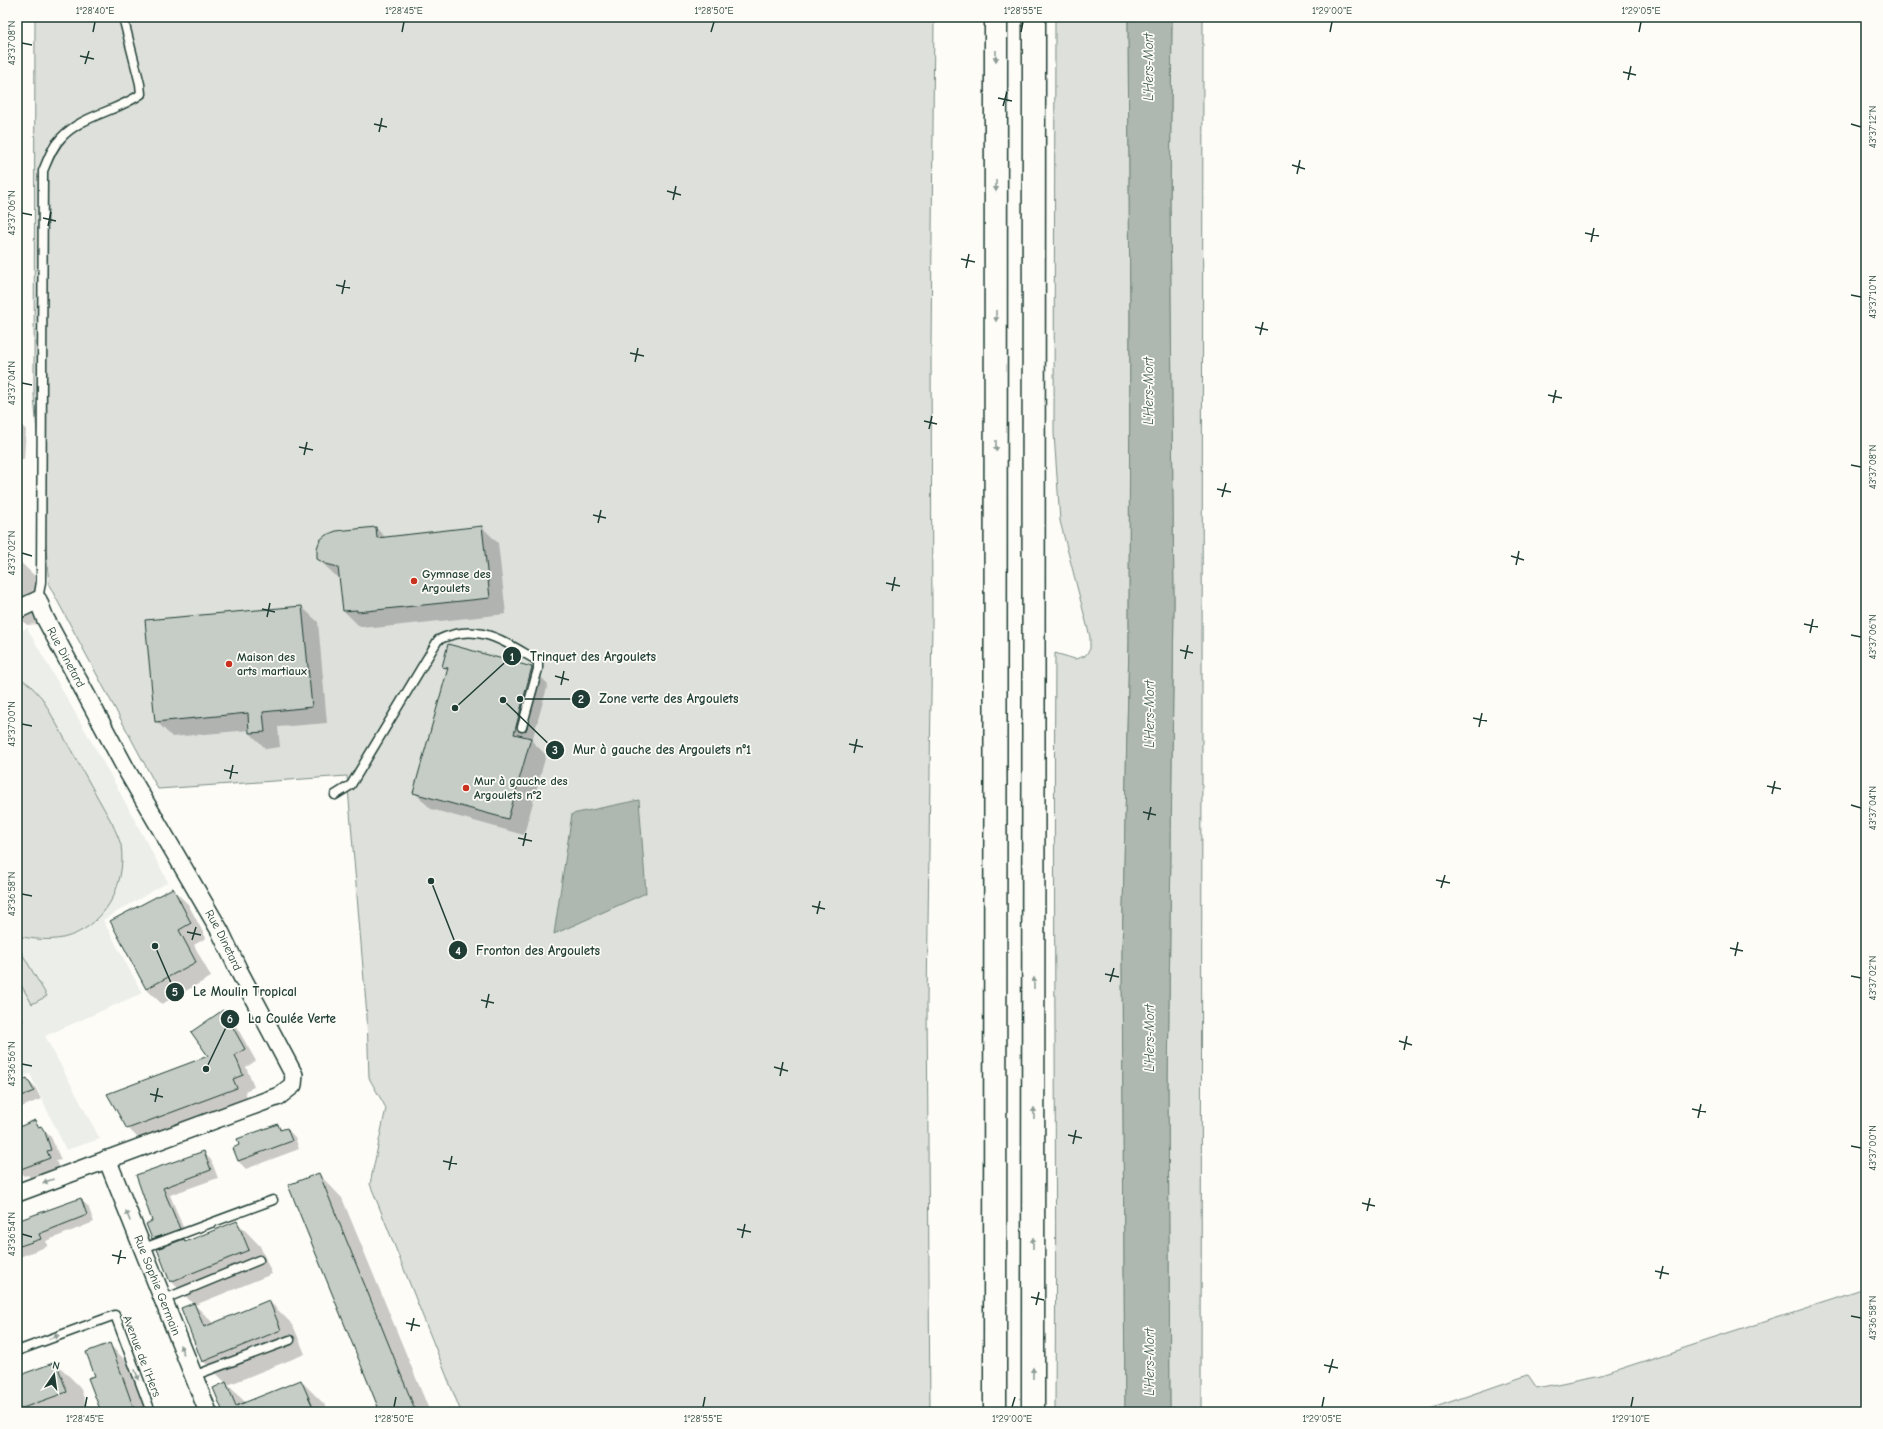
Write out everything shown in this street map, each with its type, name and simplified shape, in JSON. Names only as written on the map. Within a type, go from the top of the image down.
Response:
[{"type":"highway","points":[[995,1412],[996,17]]},
{"type":"highway","points":[[1033,1412],[1034,17]]},
{"type":"street","points":[[17,610],[38,600]]},
{"type":"street","name":"Rue Dinetard","points":[[17,1193],[279,1096],[293,1085],[294,1075],[239,971],[220,931],[122,763],[45,618],[38,600]]},
{"type":"street","name":"Rue Sophie Germain","points":[[107,1160],[141,1249],[208,1412]]},
{"type":"lane","points":[[38,600],[41,582],[43,171],[51,152],[61,138],[87,119],[117,108],[141,94],[140,84],[123,17]]},
{"type":"lane","points":[[336,795],[351,785],[438,640],[453,633],[481,632],[508,644],[538,661],[538,669],[522,727]]},
{"type":"lane","points":[[141,1249],[273,1200]]},
{"type":"lane","points":[[162,1300],[259,1260]]},
{"type":"lane","name":"Avenue de l'Hers","points":[[17,1351],[114,1314],[151,1412]]},
{"type":"lane","points":[[193,1376],[290,1340]]},
{"type":"shaded area","points":[[35,17],[934,17],[931,347],[932,621],[927,1002],[930,1412],[461,1412],[370,1184],[386,1108],[369,1078],[367,1016],[347,776],[158,789],[49,585],[34,395]]},
{"type":"shaded area","points":[[1055,17],[1128,17],[1130,319],[1129,642],[1122,955],[1125,1412],[1055,1412],[1055,653],[1075,659],[1085,656],[1090,649],[1090,637],[1060,521],[1054,433]]},
{"type":"shaded area","points":[[1172,17],[1203,17],[1201,1412],[1170,1412],[1168,1086],[1174,603],[1170,202]]},
{"type":"shaded area","points":[[27,628],[111,776],[168,882],[103,920],[142,993],[45,1036],[100,1139],[66,1150],[30,1074],[17,1079],[17,633]]},
{"type":"shaded area","points":[[17,676],[30,685],[42,698],[112,823],[121,845],[122,860],[120,875],[116,890],[110,903],[101,915],[90,925],[78,933],[63,938],[40,939],[17,936]]},
{"type":"shaded area","points":[[17,945],[47,996],[32,1004],[17,978]]},
{"type":"shaded area","points":[[1866,1289],[1866,1412],[1421,1412],[1528,1375],[1537,1388],[1601,1375]]},
{"type":"water","name":"L'Hers-Mort","points":[[1128,17],[1172,17],[1170,202],[1174,603],[1168,1086],[1170,1412],[1125,1412],[1122,955],[1129,642],[1130,319]]},
{"type":"water","points":[[639,800],[646,893],[554,934],[572,814]]},
{"type":"building","name":"Gymnase des Argoulets","points":[[482,526],[490,598],[357,612],[357,610],[343,611],[338,567],[326,564],[317,559],[317,548],[320,540],[326,535],[336,531],[376,527],[377,538]]},
{"type":"building","name":"Maison des arts martiaux","points":[[302,606],[312,707],[263,712],[265,732],[249,733],[248,713],[155,722],[145,620]]},
{"type":"building","points":[[448,644],[532,667],[514,734],[531,738],[508,819],[413,793],[448,668],[442,667]]},
{"type":"building","points":[[173,888],[191,923],[179,930],[196,962],[146,989],[110,921]]},
{"type":"building","points":[[223,1010],[245,1049],[235,1055],[243,1075],[233,1079],[237,1088],[127,1129],[107,1094],[208,1056],[191,1032]]},
{"type":"building","points":[[27,1078],[34,1091],[17,1098],[17,1082]]},
{"type":"building","points":[[35,1120],[38,1127],[41,1126],[45,1132],[51,1150],[47,1151],[50,1158],[21,1169],[17,1158],[17,1128]]},
{"type":"building","points":[[278,1124],[280,1130],[287,1128],[292,1141],[238,1161],[233,1148],[239,1145],[237,1139]]},
{"type":"building","points":[[204,1151],[211,1170],[163,1188],[180,1229],[152,1239],[146,1224],[152,1221],[136,1175]]},
{"type":"building","points":[[319,1173],[416,1412],[380,1412],[288,1185]]},
{"type":"building","points":[[81,1198],[87,1215],[39,1234],[41,1239],[17,1247],[17,1221]]},
{"type":"building","points":[[237,1221],[249,1250],[170,1282],[157,1249],[184,1239],[185,1242]]},
{"type":"building","points":[[269,1300],[281,1330],[202,1362],[181,1308],[194,1303],[204,1327]]},
{"type":"building","points":[[110,1343],[135,1412],[101,1412],[88,1378],[95,1376],[86,1352]]},
{"type":"building","points":[[56,1362],[67,1392],[17,1410],[17,1376]]},
{"type":"building","points":[[301,1380],[315,1412],[223,1412],[213,1388],[226,1382],[236,1406]]},
{"type":"place","name":"Gymnase des Argoulets","points":[[414,581]]},
{"type":"place","name":"Maison des arts martiaux","points":[[229,664]]},
{"type":"place","name":"Zone verte des Argoulets","points":[[520,699]]},
{"type":"place","name":"Mur à gauche des Argoulets n°1","points":[[503,700]]},
{"type":"place","name":"Trinquet des Argoulets","points":[[455,708]]},
{"type":"place","name":"Mur à gauche des Argoulets n°2","points":[[466,788]]},
{"type":"place","name":"Fronton des Argoulets","points":[[431,881]]},
{"type":"place","name":"Le Moulin Tropical","points":[[155,946]]},
{"type":"place","name":"La Coulée Verte","points":[[206,1069]]}]
